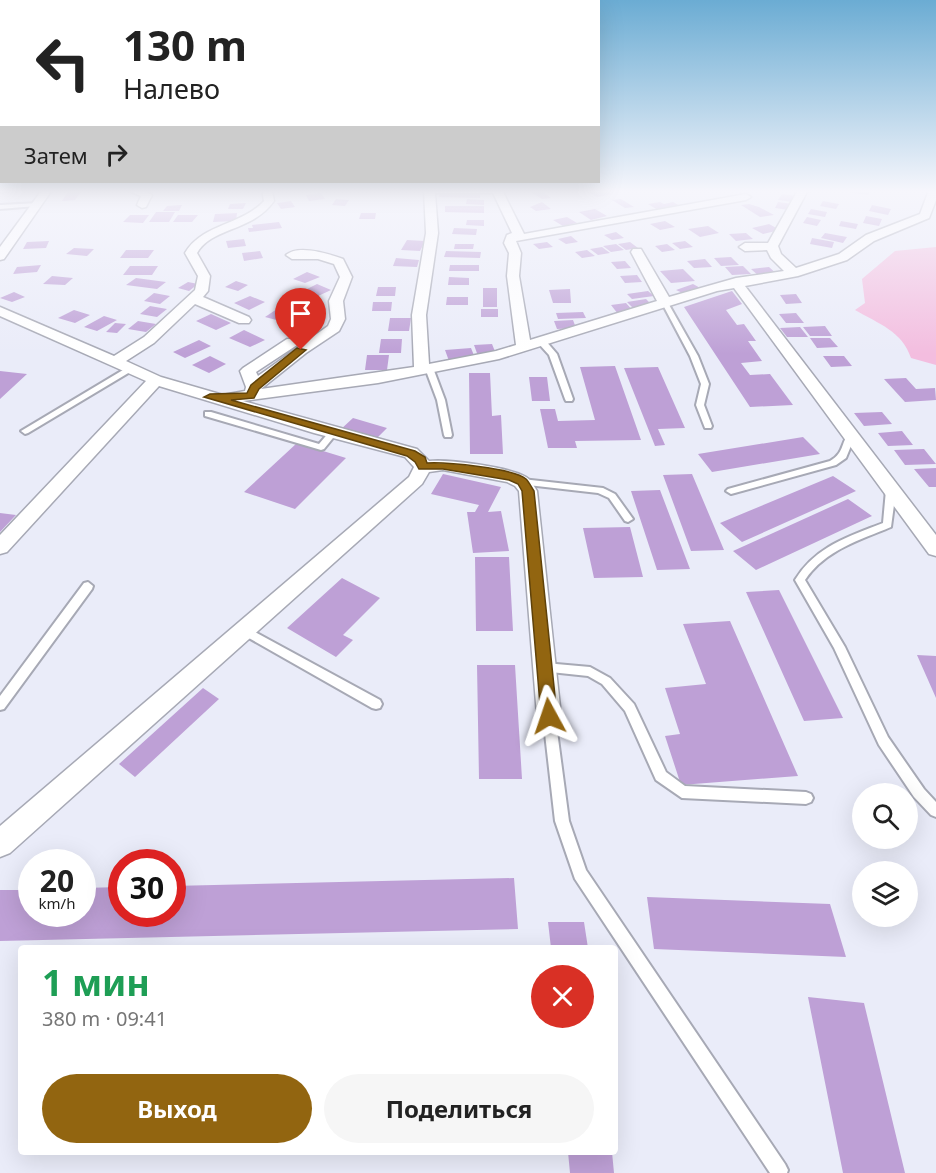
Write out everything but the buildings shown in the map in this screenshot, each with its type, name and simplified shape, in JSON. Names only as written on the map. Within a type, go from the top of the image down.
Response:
[{"type":"street","points":[[114,362],[149,340],[201,291],[204,276],[191,253],[197,245]]},
{"type":"street","points":[[425,369],[419,315],[430,245]]},
{"type":"street","points":[[511,245],[515,253],[513,276],[524,348]]},
{"type":"street","points":[[209,405],[253,392],[425,369],[499,356],[736,282],[794,273],[843,257],[860,245]]},
{"type":"street","points":[[745,247],[772,246],[775,255],[794,273]]},
{"type":"street","points":[[637,252],[665,303]]},
{"type":"street","points":[[253,392],[301,350],[334,328],[338,319],[336,301],[346,277],[339,262],[320,255],[292,255]]},
{"type":"street","points":[[736,282],[891,490],[927,525],[936,549]]},
{"type":"street","points":[[194,298],[244,320]]},
{"type":"street","points":[[0,311],[209,405],[411,453],[420,460],[423,467]]},
{"type":"street","points":[[253,392],[248,371],[292,342]]},
{"type":"street","points":[[0,547],[156,380]]},
{"type":"street","points":[[423,467],[443,465],[512,477],[522,482],[528,491],[549,716]]},
{"type":"street","points":[[3,837],[416,480],[423,467]]},
{"type":"lane","points":[[665,303],[694,356],[705,384],[699,399],[699,409],[708,426]]},
{"type":"lane","points":[[542,342],[553,354],[568,399]]},
{"type":"lane","points":[[25,431],[131,369]]},
{"type":"lane","points":[[425,369],[441,400],[448,435]]},
{"type":"lane","points":[[731,491],[833,464],[842,458],[851,436]]},
{"type":"lane","points":[[522,482],[600,490],[612,496],[628,519]]},
{"type":"lane","points":[[891,490],[888,525],[825,552],[807,567],[800,580],[839,647],[883,741],[919,793],[936,811]]},
{"type":"lane","points":[[0,705],[88,586]]},
{"type":"lane","points":[[244,630],[376,704]]},
{"type":"lane","points":[[545,668],[590,672],[606,681],[630,708],[661,776],[682,792],[806,798]]},
{"type":"lane","points":[[549,716],[562,821],[580,874],[779,1170]]},
{"type":"shaded area","points":[[936,247],[936,365],[911,358],[902,341],[889,329],[855,310],[865,303],[862,279],[895,251]]},
{"type":"route","points":[[301,350],[254,387],[251,396],[210,397],[411,453],[420,460],[423,467],[443,465],[512,477],[522,482],[528,491],[549,716]]}]
